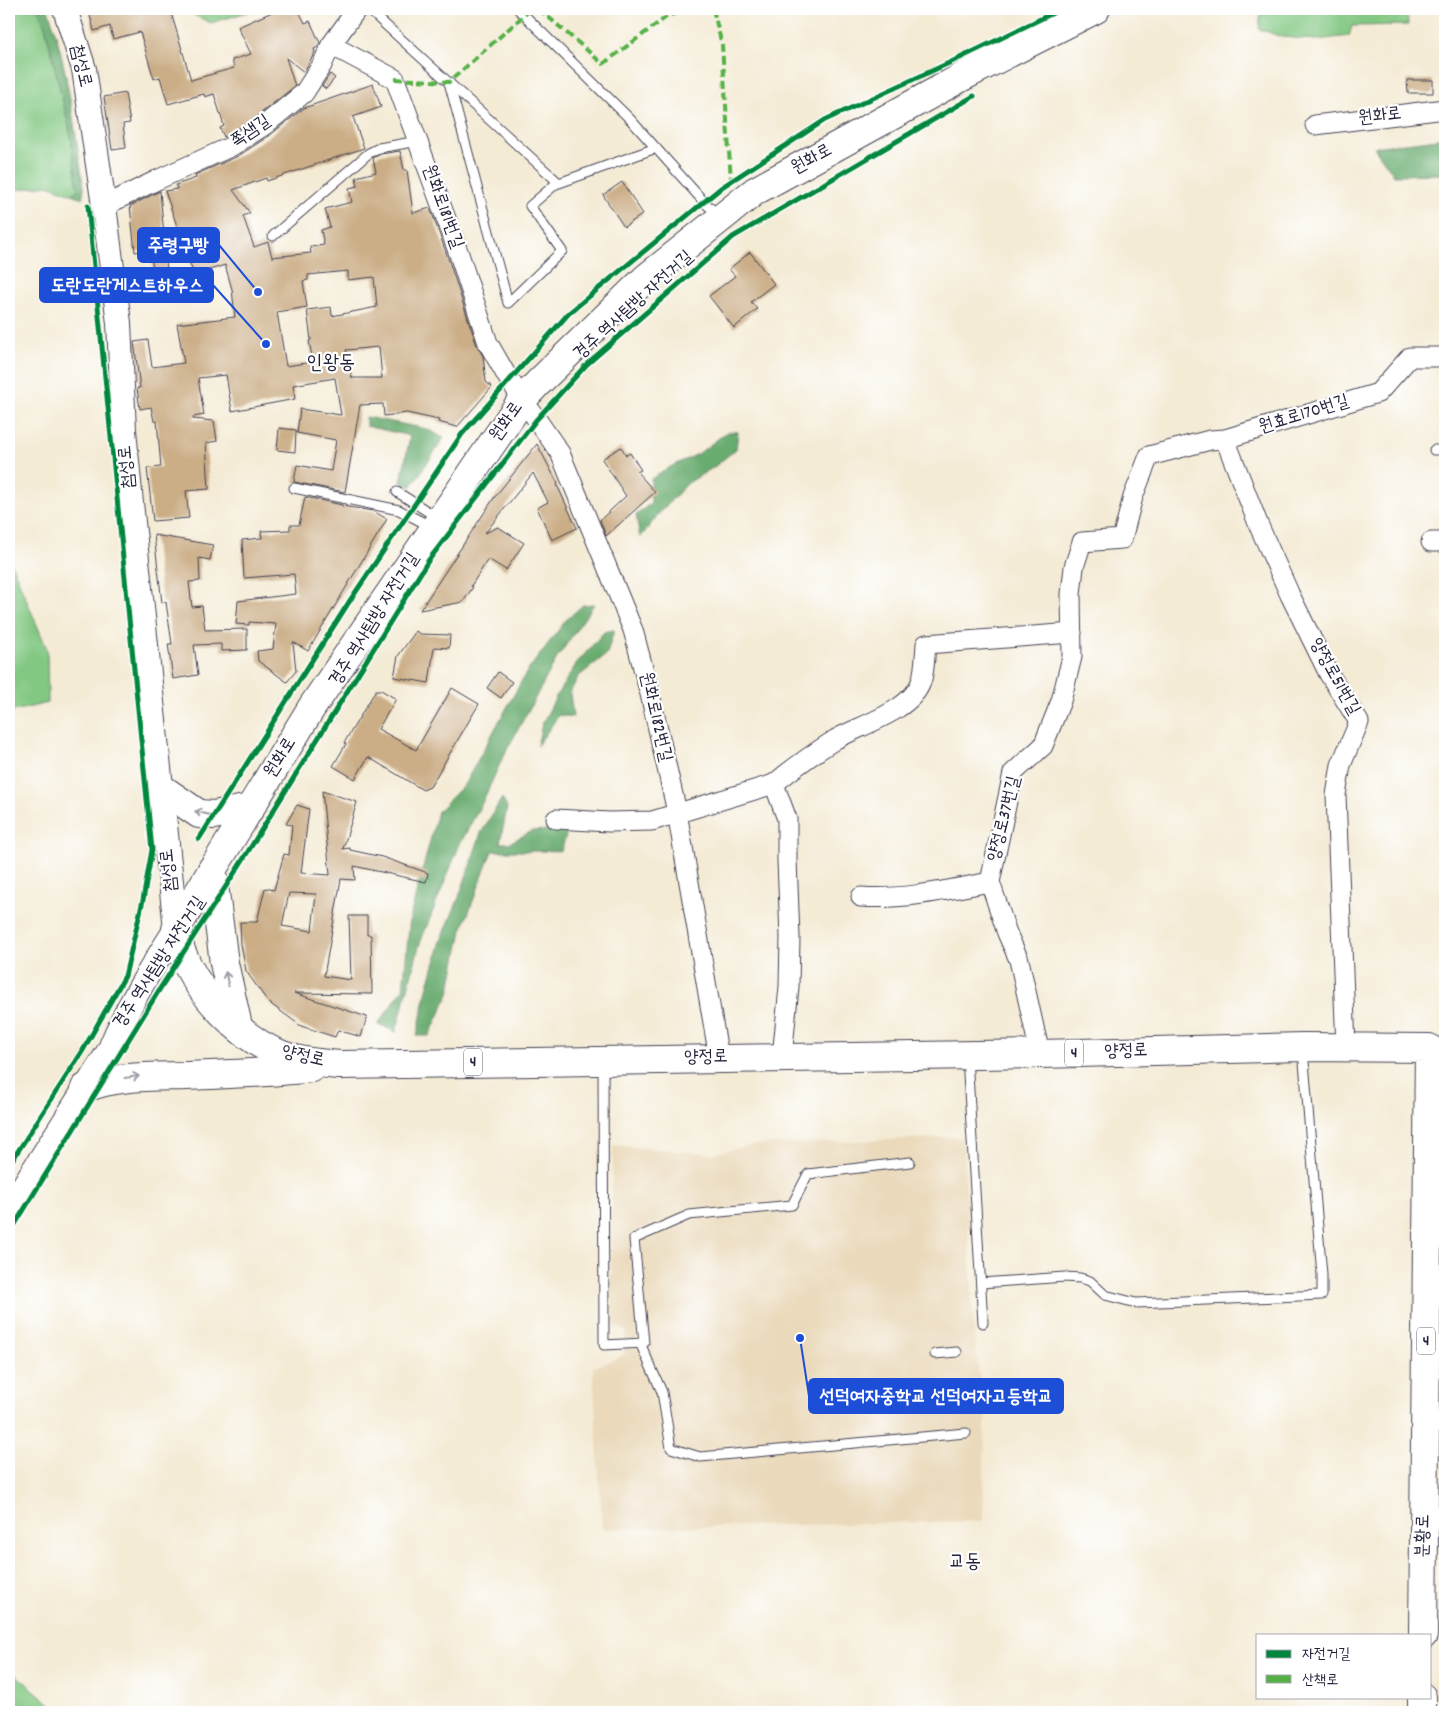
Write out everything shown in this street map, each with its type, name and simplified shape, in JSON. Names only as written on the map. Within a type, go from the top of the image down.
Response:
[{"type":"main road","name":"원화로","points":[[176,929],[312,707],[522,400],[646,278],[755,191],[947,85],[1096,9]]},
{"type":"main road","points":[[161,788],[199,814],[214,815],[250,808]]},
{"type":"main road","points":[[212,869],[224,963],[238,1026]]},
{"type":"main road","name":"양정로","points":[[176,929],[183,955],[204,993],[252,1040],[280,1054],[309,1062],[340,1065],[1040,1054],[1303,1047],[1437,1048]]},
{"type":"main road","name":"분황로","points":[[1422,1634],[1437,1048]]},
{"type":"main road","points":[[84,1088],[102,1082],[144,1076],[272,1073],[340,1065]]},
{"type":"main road","points":[[1422,1698],[1422,1712]]},
{"type":"street","name":"첨성로","points":[[65,9],[84,69],[119,323],[127,458],[176,929]]},
{"type":"street","name":"쪽샘길","points":[[104,206],[232,146],[262,127],[304,93],[322,65],[331,45],[357,9]]},
{"type":"street","name":"원화로181번길","points":[[331,45],[395,79],[460,254],[488,343],[522,400]]},
{"type":"street","name":"원화로","points":[[1315,125],[1445,109]]},
{"type":"street","name":"원효로170번길","points":[[1149,456],[1210,440],[1225,439],[1378,393],[1410,357],[1445,357]]},
{"type":"street","name":"원화로182번길","points":[[522,400],[560,453],[633,630],[677,812],[719,1058]]},
{"type":"street","name":"양정로51번길","points":[[1225,439],[1259,526],[1290,595],[1329,674],[1359,722],[1341,765],[1336,795],[1346,1048]]},
{"type":"street","name":"양정로37번길","points":[[1040,1054],[1019,960],[1007,933],[990,882],[1013,773],[1043,746],[1061,700],[1072,657],[1071,594],[1074,567],[1082,542],[1122,540],[1133,497],[1149,456]]},
{"type":"street","points":[[556,819],[609,822],[652,821],[774,784],[797,765],[838,738],[893,710],[913,696],[922,682],[926,644],[1072,632]]},
{"type":"street","points":[[774,784],[787,819],[790,937],[789,987],[782,1057]]},
{"type":"street","points":[[861,897],[882,899],[921,895],[990,882]]},
{"type":"street","name":"원화로","points":[[9,1209],[109,1051],[115,1035],[146,978],[176,929]]},
{"type":"street","name":"원화로","points":[[9,1184],[98,1044],[115,1035]]},
{"type":"lane","points":[[368,9],[558,182]]},
{"type":"lane","points":[[518,9],[630,119],[704,202],[721,218]]},
{"type":"lane","points":[[449,82],[508,303],[562,251],[530,206],[558,182],[656,148]]},
{"type":"lane","points":[[273,236],[369,153],[379,148],[418,141]]},
{"type":"lane","points":[[1434,450],[1445,450]]},
{"type":"lane","points":[[294,488],[400,510],[437,524]]},
{"type":"lane","points":[[398,492],[437,524]]},
{"type":"lane","points":[[981,1283],[1065,1277],[1080,1278],[1090,1281],[1105,1295],[1136,1303],[1322,1295],[1322,1275],[1303,1047]]},
{"type":"lane","points":[[967,1055],[983,1323]]},
{"type":"lane","points":[[603,1060],[604,1345],[644,1343],[634,1239],[689,1215],[792,1205],[808,1174],[910,1162]]},
{"type":"lane","points":[[640,1343],[662,1392],[671,1448],[700,1457],[966,1434]]},
{"type":"lane","points":[[935,1354],[957,1352]]},
{"type":"shaded area","points":[[963,1137],[975,1344],[985,1417],[983,1521],[602,1529],[593,1368],[624,1355],[626,1331],[610,1324],[613,1145],[712,1154],[752,1145]]},
{"type":"green space","points":[[9,9],[38,9],[45,26],[70,131],[78,190],[72,194],[48,185],[9,191]]},
{"type":"green space","points":[[38,9],[48,9],[61,53],[84,188],[82,199],[72,194],[78,190],[70,131],[45,26]]},
{"type":"green space","points":[[190,9],[257,9],[211,23],[192,14]]},
{"type":"green space","points":[[1261,9],[1407,9],[1408,25],[1352,26],[1349,36],[1316,40],[1282,37],[1259,29]]},
{"type":"green space","points":[[1445,138],[1445,174],[1394,175],[1374,147]]},
{"type":"green space","points":[[366,417],[427,429],[444,438],[411,487],[401,482],[410,436],[366,426]]},
{"type":"green space","points":[[727,432],[738,432],[736,449],[714,467],[688,483],[660,512],[640,538],[636,515],[651,503],[651,479],[672,466],[698,454]]},
{"type":"green space","points":[[9,558],[47,649],[48,703],[9,712]]},
{"type":"green space","points":[[594,604],[557,658],[503,757],[482,803],[460,844],[420,943],[396,1032],[378,1024],[403,989],[410,917],[438,811],[464,785],[526,673],[566,620],[583,605]]},
{"type":"green space","points":[[614,630],[607,654],[578,677],[570,693],[573,717],[559,715],[537,746],[542,724],[558,693],[577,663],[604,632]]},
{"type":"green space","points":[[502,798],[507,808],[500,843],[509,843],[532,831],[568,829],[561,851],[492,851],[462,930],[449,994],[429,1036],[417,1036],[427,989],[441,941],[458,900],[481,833]]},
{"type":"green space","points":[[9,1669],[60,1712],[9,1712]]},
{"type":"building","points":[[112,9],[125,9],[126,13],[140,9],[170,9],[191,80],[234,68],[232,60],[251,54],[238,27],[279,9],[298,9],[305,23],[310,21],[320,43],[314,49],[315,52],[304,72],[286,58],[295,86],[255,118],[224,137],[220,128],[224,126],[214,94],[205,97],[204,94],[168,104],[160,77],[154,79],[140,32],[113,39],[110,26],[94,31],[90,15]]},
{"type":"building","points":[[330,74],[335,78],[326,89],[322,86]]},
{"type":"building","points":[[1407,80],[1433,80],[1433,93],[1408,93]]},
{"type":"building","points":[[373,84],[381,107],[353,117],[364,148],[267,181],[266,178],[233,190],[250,213],[243,216],[254,247],[268,242],[272,257],[311,253],[310,247],[324,245],[321,230],[330,227],[325,209],[352,202],[349,188],[358,186],[356,177],[376,172],[373,158],[381,154],[400,151],[404,170],[407,170],[413,213],[430,208],[477,346],[483,356],[486,382],[492,387],[457,427],[438,422],[439,420],[407,413],[384,416],[383,404],[360,405],[345,492],[294,482],[297,465],[331,471],[336,440],[297,433],[300,409],[341,415],[335,378],[293,385],[295,399],[232,411],[226,375],[198,378],[204,415],[193,417],[193,419],[214,421],[217,441],[206,443],[209,489],[186,491],[189,518],[153,521],[147,468],[161,467],[157,421],[154,421],[151,407],[140,409],[137,388],[140,388],[134,342],[148,340],[152,367],[184,363],[177,324],[235,317],[232,289],[225,265],[194,275],[165,191],[177,189],[176,185],[196,178],[195,175],[238,156],[269,136],[304,108]],"holes":[[[348,271],[348,280],[374,277],[377,307],[332,316],[331,307],[307,310],[311,340],[309,341],[313,362],[286,366],[277,312],[307,307],[303,281],[308,280],[308,275]],[[379,347],[382,378],[352,378],[346,350]]]},
{"type":"building","points":[[125,93],[130,123],[123,124],[126,148],[112,150],[104,97]]},
{"type":"building","points":[[622,182],[643,214],[624,227],[603,195]]},
{"type":"building","points":[[160,191],[168,282],[154,283],[151,250],[135,252],[130,206]]},
{"type":"building","points":[[750,252],[774,284],[751,302],[757,309],[734,328],[709,296],[735,276],[729,269]]},
{"type":"building","points":[[279,428],[296,430],[295,452],[277,450]]},
{"type":"building","points":[[537,444],[558,484],[577,528],[552,540],[537,508],[548,502],[533,473],[485,533],[498,527],[524,543],[506,570],[488,559],[463,602],[420,610],[494,498]]},
{"type":"building","points":[[621,447],[626,455],[630,453],[641,470],[637,472],[655,492],[606,536],[600,520],[626,496],[602,459]]},
{"type":"building","points":[[305,497],[373,511],[387,519],[308,651],[293,642],[296,671],[287,682],[258,661],[257,651],[273,649],[276,624],[249,622],[249,625],[236,624],[238,601],[296,594],[294,574],[244,578],[242,540],[262,538],[261,531],[290,530],[290,525],[299,525]]},
{"type":"building","points":[[154,535],[213,545],[210,560],[199,558],[200,581],[189,582],[192,607],[202,606],[205,630],[247,629],[247,650],[221,651],[221,644],[194,645],[198,675],[173,679],[168,644],[172,644],[166,602],[162,603]]},
{"type":"building","points":[[416,631],[420,634],[450,635],[449,648],[434,647],[429,683],[394,677],[398,656]]},
{"type":"building","points":[[498,672],[512,682],[501,698],[487,688]]},
{"type":"building","points":[[452,688],[479,704],[430,787],[423,790],[368,757],[355,779],[333,766],[346,744],[344,743],[376,690],[381,690],[396,699],[378,729],[416,750]]},
{"type":"building","points":[[322,791],[357,802],[343,849],[350,848],[350,850],[382,857],[428,873],[426,882],[354,866],[355,880],[341,879],[324,976],[351,980],[349,916],[367,916],[367,935],[371,935],[372,994],[294,993],[367,1017],[361,1037],[338,1030],[335,1037],[301,1026],[268,1002],[246,971],[241,944],[240,922],[257,922],[265,888],[274,890],[284,854],[289,855],[292,825],[286,824],[297,805],[309,809],[301,873],[330,875]],"holes":[[[289,893],[316,894],[312,931],[282,926]]]},
{"type":"marked path","points":[[395,79],[449,82],[531,9]]},
{"type":"marked path","points":[[539,9],[603,64],[665,18],[684,9]]},
{"type":"marked path","points":[[713,9],[722,45],[731,181]]},
{"type":"cycle path","points":[[199,839],[349,602],[462,434],[569,313],[722,187],[825,120],[1061,9]]},
{"type":"cycle path","name":"경주 역사탐방 자전거길","points":[[9,1234],[161,987],[239,866],[428,561],[536,420],[587,364],[733,237],[974,96]]},
{"type":"cycle path","name":"경주 역사탐방 자전거길","points":[[9,1165],[82,1052],[125,976],[143,900],[152,850],[88,206]]},
{"type":"place","name":"주령구빵","points":[[258,292]]},
{"type":"place","name":"도란도란게스트하우스","points":[[266,344]]},
{"type":"place","name":"선덕여자중학교 선덕여자고등학교","points":[[800,1338]]},
{"type":"district","name":"인왕동","points":[[331,364]]},
{"type":"district","name":"교동","points":[[965,1563]]}]
